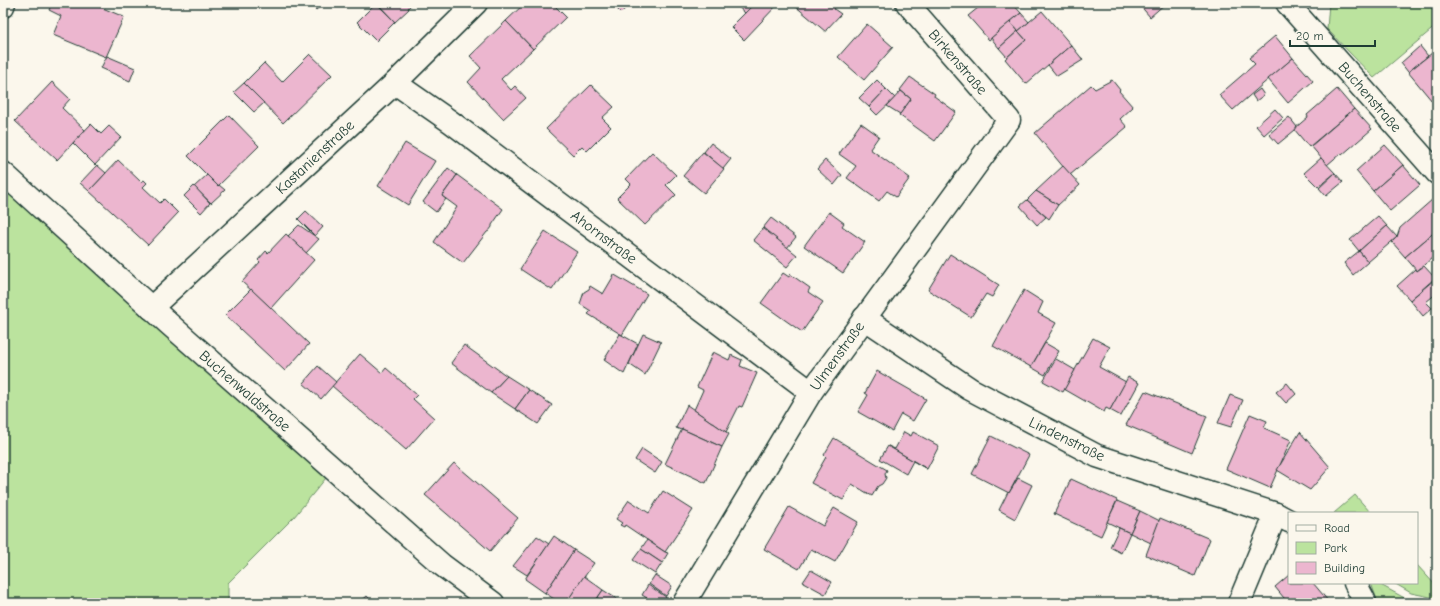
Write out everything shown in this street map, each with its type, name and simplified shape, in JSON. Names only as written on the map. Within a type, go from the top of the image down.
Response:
[{"type":"street","name":"Kastanienstraße","points":[[151,308],[395,83],[476,3]]},
{"type":"street","name":"Birkenstraße","points":[[907,3],[1009,120]]},
{"type":"street","name":"Buchenstraße","points":[[1287,3],[1437,173]]},
{"type":"street","name":"Ahornstraße","points":[[395,83],[451,122],[811,392]]},
{"type":"street","name":"Ulmenstraße","points":[[684,603],[811,392],[1009,120]]},
{"type":"street","name":"Buchenwaldstraße","points":[[3,173],[151,308],[442,565],[493,603]]},
{"type":"street","name":"Lindenstraße","points":[[864,318],[970,389],[1097,456],[1282,518]]},
{"type":"street","points":[[1238,603],[1282,518]]},
{"type":"street","points":[[1356,584],[1365,603]]},
{"type":"green space","points":[[1329,3],[1437,3],[1437,25],[1374,78],[1327,29]]},
{"type":"green space","points":[[3,186],[168,323],[326,478],[294,517],[228,583],[228,603],[3,603]]},
{"type":"green space","points":[[1355,495],[1370,512],[1335,512]]},
{"type":"green space","points":[[1418,566],[1437,587],[1437,597],[1435,598],[1411,593],[1396,584],[1418,584]]},
{"type":"green space","points":[[1371,584],[1379,584],[1416,603],[1378,603]]},
{"type":"building","points":[[52,3],[91,3],[124,17],[106,57],[53,35],[61,16],[49,10]]},
{"type":"building","points":[[309,3],[324,3],[316,10]]},
{"type":"building","points":[[376,3],[395,22],[376,41],[357,22]]},
{"type":"building","points":[[377,3],[413,3],[408,8],[409,9],[395,22]]},
{"type":"building","points":[[525,3],[552,3],[566,17],[533,49],[506,21]]},
{"type":"building","points":[[611,3],[630,3],[621,13]]},
{"type":"building","points":[[734,3],[755,3],[745,13]]},
{"type":"building","points":[[755,3],[778,4],[744,40],[731,27]]},
{"type":"building","points":[[798,3],[839,3],[834,9],[841,14],[826,30],[826,32],[794,5]]},
{"type":"building","points":[[984,3],[1012,3],[1021,13],[989,40],[968,16]]},
{"type":"building","points":[[1138,3],[1166,3],[1150,17]]},
{"type":"building","points":[[1042,11],[1071,45],[1026,84],[1005,59],[1026,40],[1018,31]]},
{"type":"building","points":[[1021,13],[1029,22],[1018,31],[1010,22]]},
{"type":"building","points":[[506,21],[533,49],[501,79],[511,90],[515,86],[526,98],[503,119],[468,82],[481,68],[470,56]]},
{"type":"building","points":[[1010,22],[1018,31],[999,48],[991,38]]},
{"type":"building","points":[[867,24],[893,47],[864,80],[838,57]]},
{"type":"building","points":[[1018,31],[1026,40],[1007,57],[999,48]]},
{"type":"building","points":[[1275,36],[1293,58],[1233,110],[1219,95],[1255,64],[1249,58]]},
{"type":"building","points":[[1071,45],[1083,60],[1057,76],[1048,65]]},
{"type":"building","points":[[1420,46],[1428,56],[1408,72],[1401,63]]},
{"type":"building","points":[[1437,49],[1437,107],[1408,72]]},
{"type":"building","points":[[310,54],[332,75],[283,123],[244,83],[264,63],[282,82]]},
{"type":"building","points":[[107,56],[135,68],[130,81],[101,68]]},
{"type":"building","points":[[1293,58],[1313,81],[1288,103],[1268,79]]},
{"type":"building","points":[[910,77],[935,94],[934,96],[956,112],[935,141],[899,115],[911,99],[900,90]]},
{"type":"building","points":[[877,80],[886,89],[869,107],[859,98]]},
{"type":"building","points":[[1112,80],[1120,90],[1119,91],[1133,107],[1120,119],[1127,127],[1070,175],[1035,133],[1091,85],[1095,89]]},
{"type":"building","points":[[52,82],[70,99],[62,108],[85,130],[57,160],[15,121]]},
{"type":"building","points":[[244,83],[264,103],[254,112],[234,92]]},
{"type":"building","points":[[591,85],[614,107],[602,118],[611,127],[587,151],[582,146],[573,155],[546,129]]},
{"type":"building","points":[[886,89],[895,98],[877,115],[869,107]]},
{"type":"building","points":[[1260,89],[1264,95],[1256,101],[1252,95]]},
{"type":"building","points":[[1337,89],[1354,109],[1309,147],[1294,129],[1308,117],[1307,115]]},
{"type":"building","points":[[901,91],[911,99],[900,114],[887,106]]},
{"type":"building","points":[[1275,109],[1283,118],[1264,135],[1256,126]]},
{"type":"building","points":[[1354,109],[1372,129],[1342,155],[1341,153],[1327,165],[1311,146]]},
{"type":"building","points":[[229,115],[259,146],[218,186],[188,156]]},
{"type":"building","points":[[1289,117],[1297,127],[1278,144],[1269,134]]},
{"type":"building","points":[[861,123],[879,136],[870,149],[910,178],[896,197],[887,191],[879,201],[847,178],[856,166],[839,154]]},
{"type":"building","points":[[91,124],[101,134],[109,126],[121,137],[95,165],[73,143]]},
{"type":"building","points":[[405,143],[435,161],[408,205],[378,186]]},
{"type":"building","points":[[711,143],[731,159],[723,169],[704,152]]},
{"type":"building","points":[[1385,145],[1403,165],[1373,191],[1356,171]]},
{"type":"building","points":[[652,152],[676,175],[666,185],[676,195],[645,225],[617,198],[631,184],[626,179]]},
{"type":"building","points":[[703,152],[724,169],[704,193],[683,176]]},
{"type":"building","points":[[1321,158],[1335,173],[1318,187],[1304,173]]},
{"type":"building","points":[[118,160],[141,182],[144,180],[147,183],[143,187],[160,203],[164,199],[178,213],[148,245],[89,191]]},
{"type":"building","points":[[825,160],[842,175],[834,185],[817,169]]},
{"type":"building","points":[[97,165],[106,173],[89,191],[80,183]]},
{"type":"building","points":[[1403,165],[1420,185],[1390,211],[1373,191]]},
{"type":"building","points":[[1063,166],[1080,185],[1058,205],[1036,191]]},
{"type":"building","points":[[448,168],[457,175],[442,196],[446,199],[436,212],[423,202]]},
{"type":"building","points":[[1335,173],[1343,182],[1326,196],[1319,188]]},
{"type":"building","points":[[207,175],[218,186],[219,185],[225,190],[211,203],[194,187]]},
{"type":"building","points":[[457,175],[503,209],[492,227],[463,263],[434,242],[457,207],[442,196]]},
{"type":"building","points":[[194,186],[210,203],[201,213],[184,196]]},
{"type":"building","points":[[1036,191],[1058,205],[1049,219],[1027,200]]},
{"type":"building","points":[[1433,199],[1437,203],[1437,230],[1405,257],[1392,242],[1397,237],[1400,228]]},
{"type":"building","points":[[1027,200],[1046,217],[1037,225],[1020,206]]},
{"type":"building","points":[[306,211],[323,227],[315,236],[298,219]]},
{"type":"building","points":[[829,212],[844,223],[842,226],[865,242],[843,273],[804,246]]},
{"type":"building","points":[[1378,216],[1387,226],[1359,251],[1350,240]]},
{"type":"building","points":[[771,218],[796,237],[787,248],[763,228]]},
{"type":"building","points":[[299,225],[319,239],[306,253],[288,236]]},
{"type":"building","points":[[1387,226],[1397,237],[1368,262],[1359,251]]},
{"type":"building","points":[[763,228],[797,255],[787,267],[753,240]]},
{"type":"building","points":[[1437,230],[1437,264],[1432,258],[1417,271],[1405,257]]},
{"type":"building","points":[[545,231],[577,252],[552,290],[520,269]]},
{"type":"building","points":[[286,234],[314,260],[271,308],[242,282],[260,262],[258,260],[266,251],[268,253]]},
{"type":"building","points":[[1359,251],[1368,262],[1353,275],[1344,263]]},
{"type":"building","points":[[950,254],[999,285],[992,297],[986,294],[971,317],[928,290]]},
{"type":"building","points":[[1424,266],[1435,278],[1410,300],[1397,286],[1416,269],[1417,271]]},
{"type":"building","points":[[783,273],[789,277],[790,274],[810,288],[808,292],[823,302],[802,332],[761,303]]},
{"type":"building","points":[[613,274],[647,294],[622,335],[588,314],[591,311],[580,304],[584,292],[589,289],[590,286],[603,294],[613,277]]},
{"type":"building","points":[[1435,279],[1437,281],[1437,293],[1426,302],[1432,308],[1423,316],[1410,300]]},
{"type":"building","points":[[251,289],[309,344],[285,371],[225,315]]},
{"type":"building","points":[[1024,290],[1043,302],[1038,313],[1056,323],[1031,367],[993,346]]},
{"type":"building","points":[[620,334],[638,344],[624,374],[604,360]]},
{"type":"building","points":[[643,334],[661,342],[645,375],[629,364]]},
{"type":"building","points":[[1093,338],[1110,347],[1099,367],[1126,382],[1110,410],[1106,408],[1104,412],[1064,389]]},
{"type":"building","points":[[1045,343],[1059,351],[1045,375],[1031,367]]},
{"type":"building","points":[[464,345],[507,376],[491,393],[451,363]]},
{"type":"building","points":[[713,352],[729,360],[731,355],[742,360],[740,366],[757,373],[742,407],[739,406],[726,432],[694,410],[703,390],[697,387]]},
{"type":"building","points":[[360,354],[382,373],[386,368],[417,395],[413,399],[434,418],[406,450],[332,386]]},
{"type":"building","points":[[1056,359],[1075,370],[1063,392],[1043,381]]},
{"type":"building","points":[[318,366],[336,382],[321,399],[303,383]]},
{"type":"building","points":[[877,371],[926,399],[913,421],[901,414],[892,431],[858,412],[868,395],[865,393]]},
{"type":"building","points":[[507,376],[529,390],[515,409],[491,393]]},
{"type":"building","points":[[1128,377],[1139,383],[1121,416],[1110,410]]},
{"type":"building","points":[[1287,383],[1296,394],[1286,403],[1276,392]]},
{"type":"building","points":[[529,390],[552,405],[538,424],[515,409]]},
{"type":"building","points":[[1145,391],[1207,416],[1192,453],[1126,425]]},
{"type":"building","points":[[1230,395],[1243,400],[1231,427],[1218,423]]},
{"type":"building","points":[[687,405],[729,434],[722,447],[682,429],[676,428]]},
{"type":"building","points":[[1250,414],[1267,421],[1264,428],[1291,440],[1270,488],[1226,469]]},
{"type":"building","points":[[682,429],[722,447],[706,483],[665,464]]},
{"type":"building","points":[[904,432],[911,436],[913,432],[939,446],[927,469],[888,446],[895,449]]},
{"type":"building","points":[[1300,432],[1330,467],[1310,490],[1277,470]]},
{"type":"building","points":[[991,436],[1029,455],[1009,493],[972,474]]},
{"type":"building","points":[[834,438],[887,470],[885,474],[886,478],[882,484],[878,486],[872,496],[852,484],[843,500],[811,483],[826,457],[824,455]]},
{"type":"building","points":[[888,446],[927,469],[913,461],[906,474],[880,459]]},
{"type":"building","points":[[642,449],[662,462],[655,473],[635,460]]},
{"type":"building","points":[[454,463],[518,518],[490,551],[425,495]]},
{"type":"building","points":[[1018,478],[1032,485],[1015,519],[999,510],[1008,492],[1009,493]]},
{"type":"building","points":[[1071,479],[1117,500],[1101,536],[1054,514]]},
{"type":"building","points":[[663,491],[693,510],[665,552],[625,525],[624,527],[620,525],[622,523],[616,519],[629,500],[649,513]]},
{"type":"building","points":[[1117,501],[1140,511],[1130,533],[1107,522]]},
{"type":"building","points":[[789,507],[823,526],[834,508],[858,522],[835,562],[811,549],[799,569],[764,549]]},
{"type":"building","points":[[1140,511],[1160,521],[1151,543],[1130,533]]},
{"type":"building","points":[[1160,518],[1210,539],[1195,576],[1146,555]]},
{"type":"building","points":[[1119,528],[1130,533],[1121,553],[1110,547]]},
{"type":"building","points":[[537,536],[549,544],[527,575],[513,566]]},
{"type":"building","points":[[554,536],[574,550],[545,593],[525,579]]},
{"type":"building","points":[[647,540],[668,553],[662,563],[641,549]]},
{"type":"building","points":[[641,549],[662,563],[655,574],[633,560]]},
{"type":"building","points":[[574,550],[594,563],[566,603],[560,603],[545,593]]},
{"type":"building","points":[[811,570],[832,582],[825,594],[803,582]]},
{"type":"building","points":[[655,575],[672,586],[666,596],[649,584]]},
{"type":"building","points":[[584,576],[603,590],[594,603],[566,603]]},
{"type":"building","points":[[1288,576],[1288,584],[1314,584],[1329,602],[1288,603],[1275,587]]},
{"type":"building","points":[[648,585],[666,597],[662,603],[655,603],[642,595]]},
{"type":"building","points":[[603,590],[623,603],[594,603]]},
{"type":"building","points":[[367,596],[374,603],[359,603]]},
{"type":"building","points":[[1142,599],[1152,603],[1140,603]]}]
